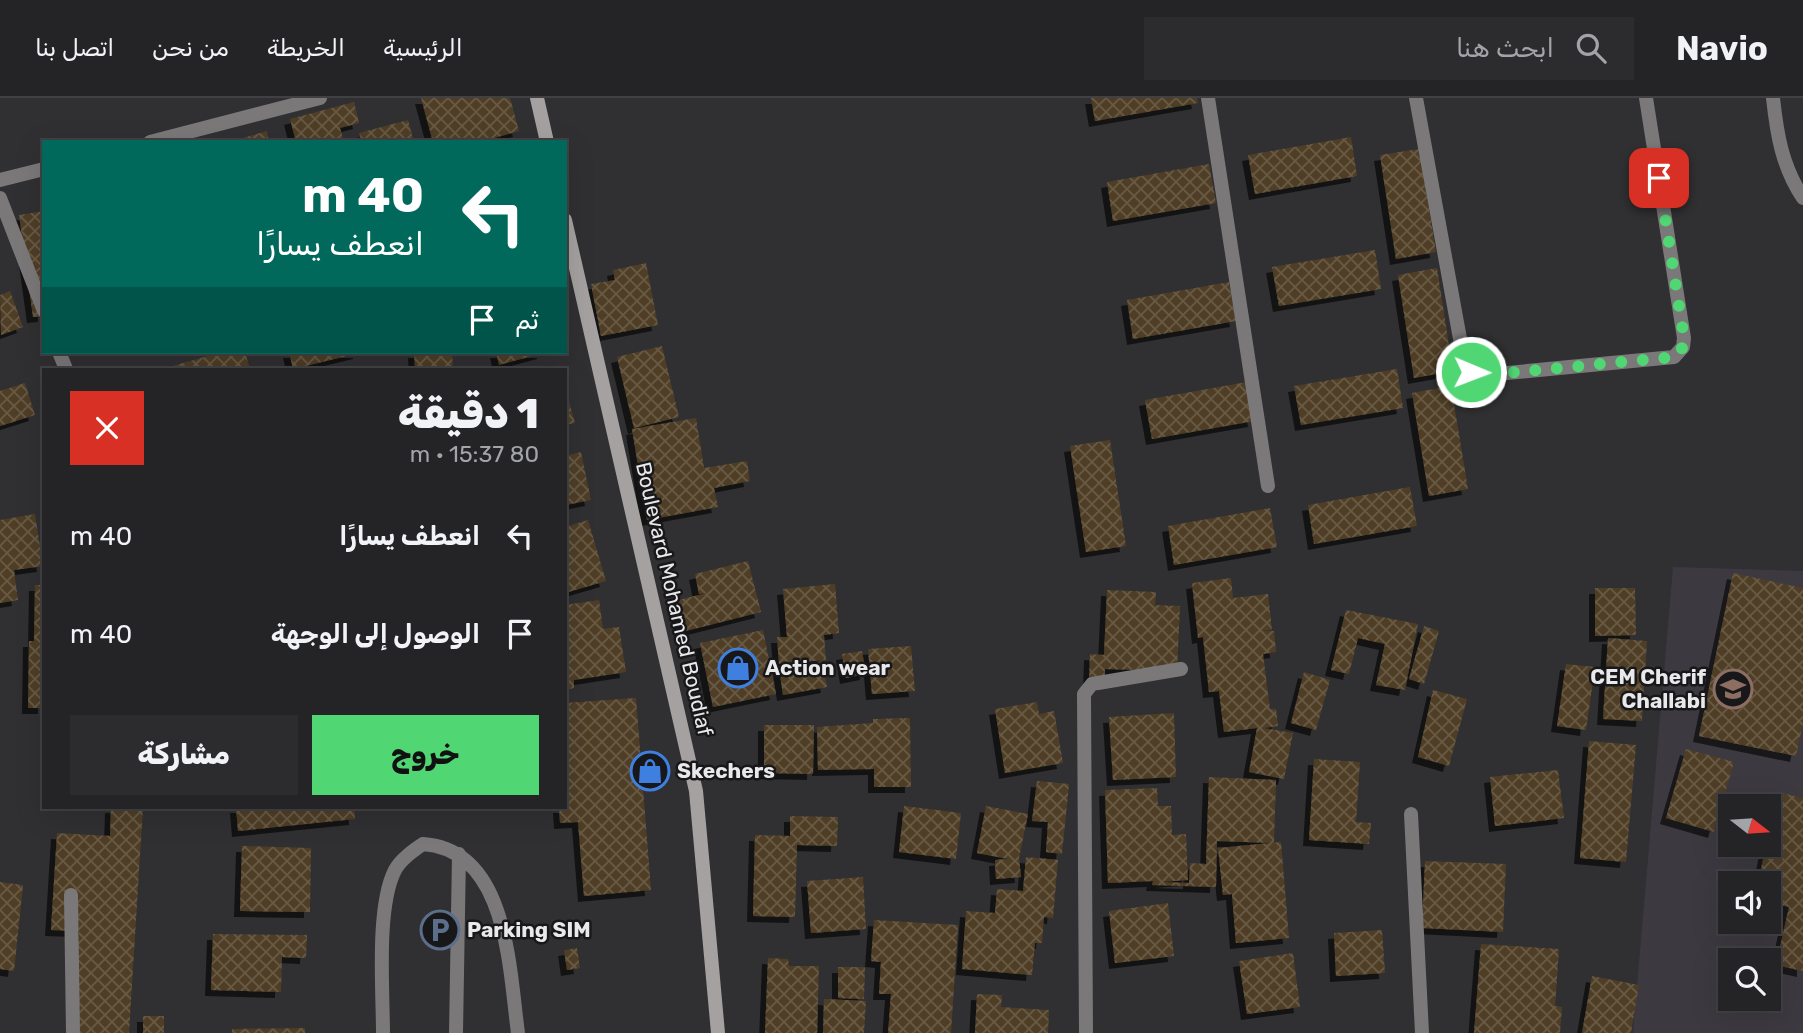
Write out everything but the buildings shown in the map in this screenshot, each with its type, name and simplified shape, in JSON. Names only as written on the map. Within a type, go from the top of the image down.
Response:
[{"type":"main road","points":[[537,98],[547,140]]},
{"type":"main road","name":"Boulevard Mohamed Boudiaf","points":[[567,229],[696,791],[718,1033]]},
{"type":"street","points":[[158,140],[320,98]]},
{"type":"street","points":[[1208,98],[1268,486]]},
{"type":"street","points":[[1416,98],[1465,366],[1471,372],[1486,375],[1674,357],[1683,347],[1646,98]]},
{"type":"street","points":[[1773,98],[1777,139],[1788,175],[1803,198]]},
{"type":"street","points":[[0,180],[42,170]]},
{"type":"street","points":[[0,198],[42,306]]},
{"type":"street","points":[[1086,1033],[1084,694],[1092,684],[1181,669]]},
{"type":"street","points":[[1411,814],[1422,1033]]},
{"type":"street","points":[[383,1033],[384,917],[395,869],[423,845],[442,846],[459,854],[480,874],[499,918],[518,1033]]},
{"type":"street","points":[[456,1033],[459,854]]},
{"type":"street","points":[[71,895],[73,1033]]},
{"type":"shaded area","name":"CEM Cherif Challabi","points":[[1673,567],[1803,571],[1803,1033],[1633,1033]]},
{"type":"place","name":"Action wear","points":[[738,668]]},
{"type":"place","name":"CEM Cherif Challabi","points":[[1733,689]]},
{"type":"place","name":"Skechers","points":[[650,771]]},
{"type":"place","name":"Parking SIM","points":[[440,930]]},
{"type":"route","points":[[1471,372],[1486,375],[1674,357],[1680,353],[1684,338],[1659,178]]}]
